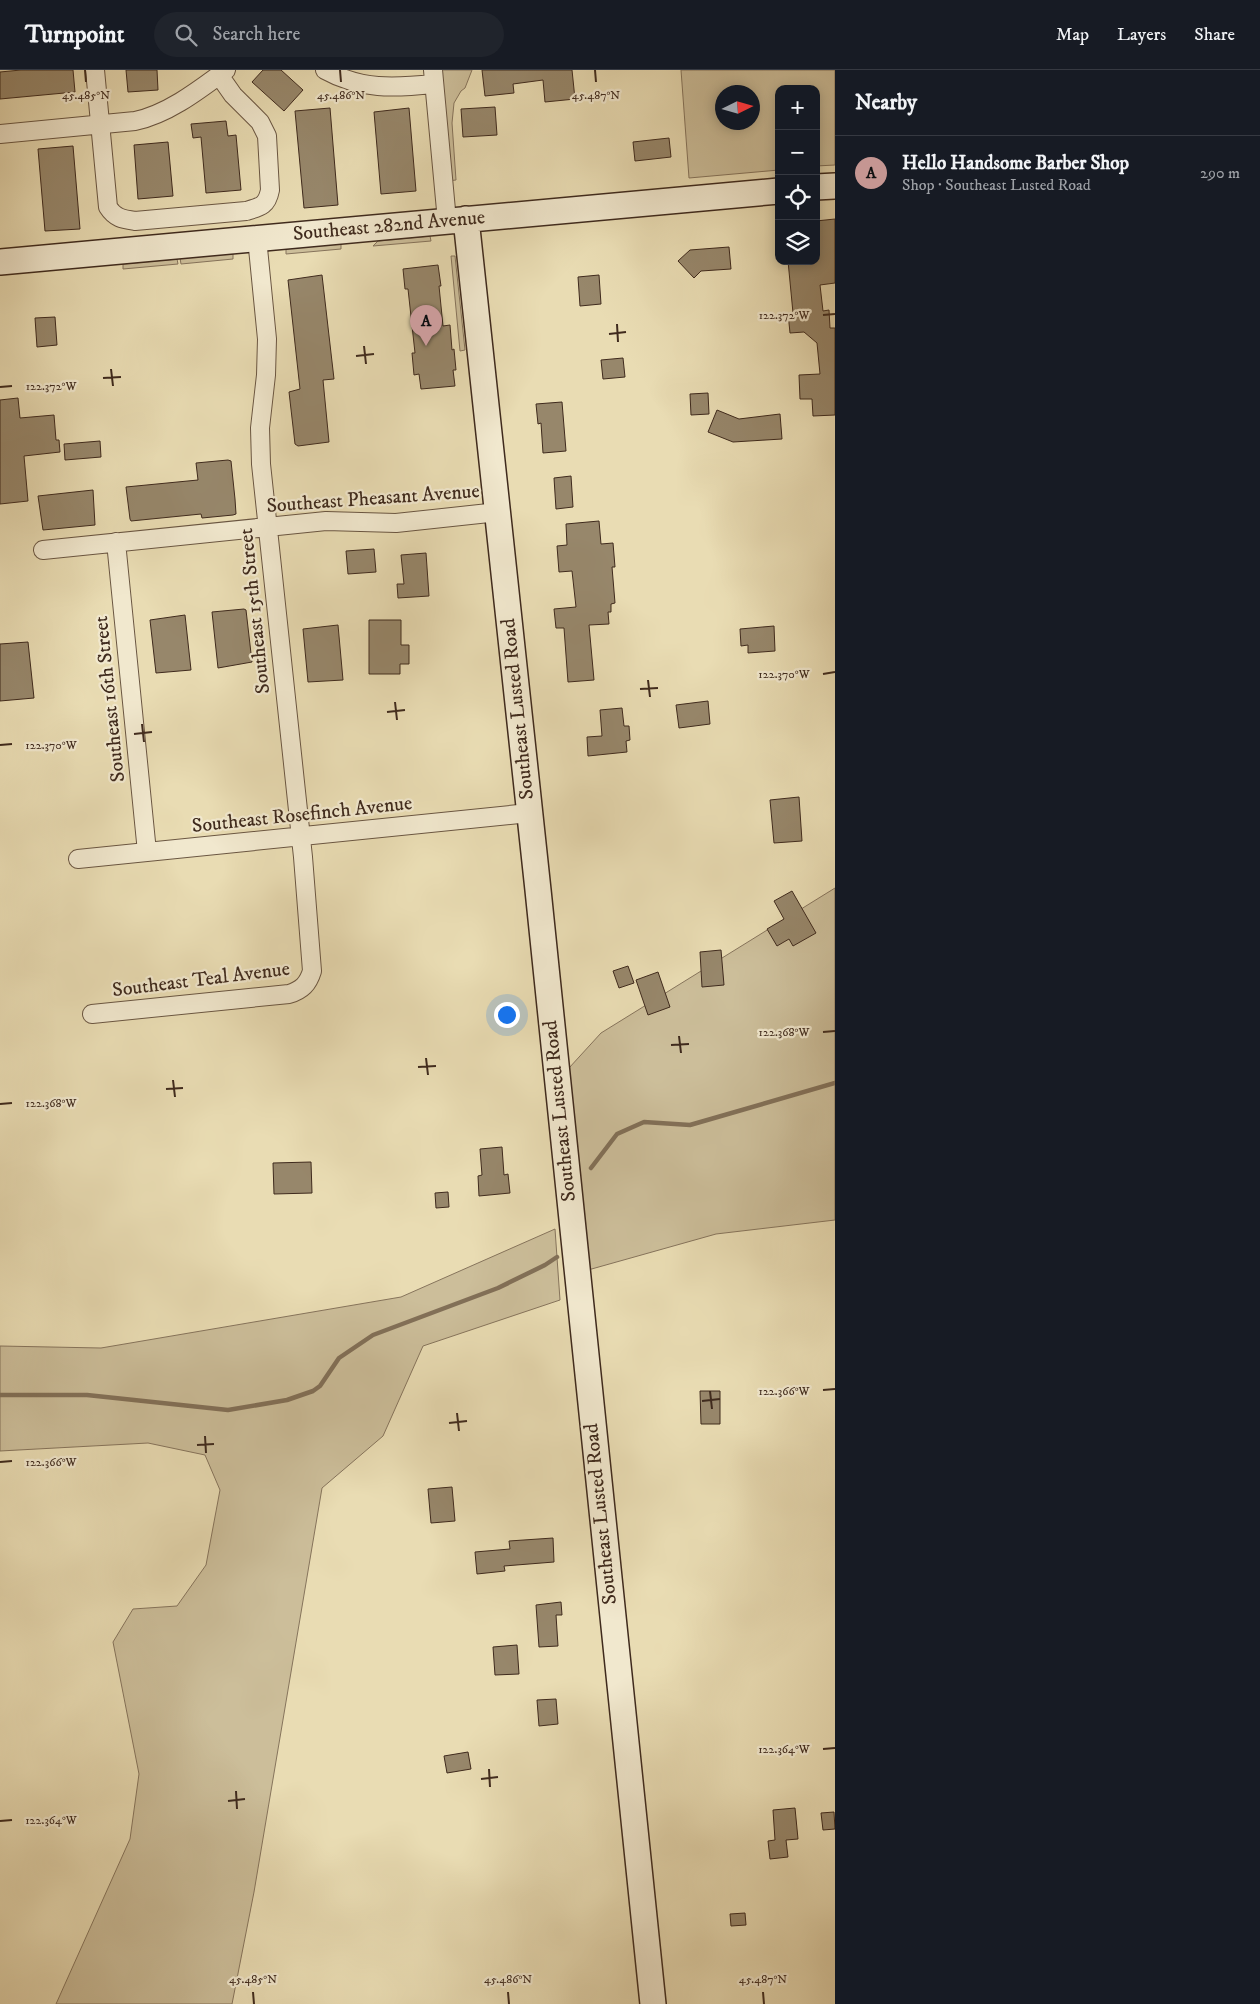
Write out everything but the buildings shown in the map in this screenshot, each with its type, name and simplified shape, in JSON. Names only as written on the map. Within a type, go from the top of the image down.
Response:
[{"type":"main road","points":[[820,187],[835,186]]},
{"type":"main road","name":"Southeast 282nd Avenue","points":[[0,262],[775,191]]},
{"type":"main road","name":"Southeast Lusted Road","points":[[456,220],[498,512],[653,2004]]},
{"type":"street","points":[[0,134],[100,125],[152,118],[223,73],[233,95],[260,122],[267,136],[269,199],[261,206],[246,211],[135,221],[120,219],[112,214],[108,207],[100,125],[95,70]]},
{"type":"street","points":[[325,70],[360,84],[385,88],[433,77],[456,220]]},
{"type":"street","name":"Southeast 15th Street","points":[[257,238],[268,357],[261,411],[259,446],[300,836],[312,964],[310,978]]},
{"type":"street","name":"Southeast Pheasant Avenue","points":[[42,550],[343,520],[378,524],[498,512]]},
{"type":"street","name":"Southeast 16th Street","points":[[116,542],[147,852]]},
{"type":"street","name":"Southeast Rosefinch Avenue","points":[[78,859],[529,813]]},
{"type":"street","name":"Southeast Teal Avenue","points":[[92,1014],[289,994],[302,989],[310,978]]},
{"type":"shaded area","points":[[437,70],[472,70],[465,88],[454,103],[452,123],[456,180],[447,181]]},
{"type":"shaded area","points":[[681,70],[835,70],[835,165],[820,166],[820,85],[775,85],[775,170],[689,178]]},
{"type":"shaded area","points":[[430,236],[431,241],[373,246],[378,241]]},
{"type":"shaded area","points":[[341,243],[341,249],[286,254],[286,249]]},
{"type":"shaded area","points":[[233,253],[233,259],[181,264],[180,258]]},
{"type":"shaded area","points":[[451,256],[455,256],[465,350],[460,351]]},
{"type":"shaded area","points":[[177,259],[178,264],[123,269],[123,264]]},
{"type":"shaded area","points":[[835,888],[835,1220],[716,1234],[588,1270],[569,1068],[601,1033]]},
{"type":"shaded area","points":[[555,1229],[560,1300],[423,1346],[383,1436],[322,1488],[254,1892],[232,2004],[56,2004],[130,1839],[139,1774],[113,1642],[133,1609],[177,1606],[206,1565],[220,1490],[205,1455],[148,1443],[0,1451],[0,1346],[101,1348],[401,1297]]},
{"type":"waterway","points":[[591,1168],[617,1134],[644,1122],[690,1125],[835,1083]]},
{"type":"waterway","points":[[0,1395],[87,1395],[228,1410],[287,1400],[313,1391],[320,1386],[339,1358],[373,1335],[498,1288],[545,1265],[557,1257]]},
{"type":"place","name":"Hello Handsome Barber Shop","points":[[426,346]]}]
